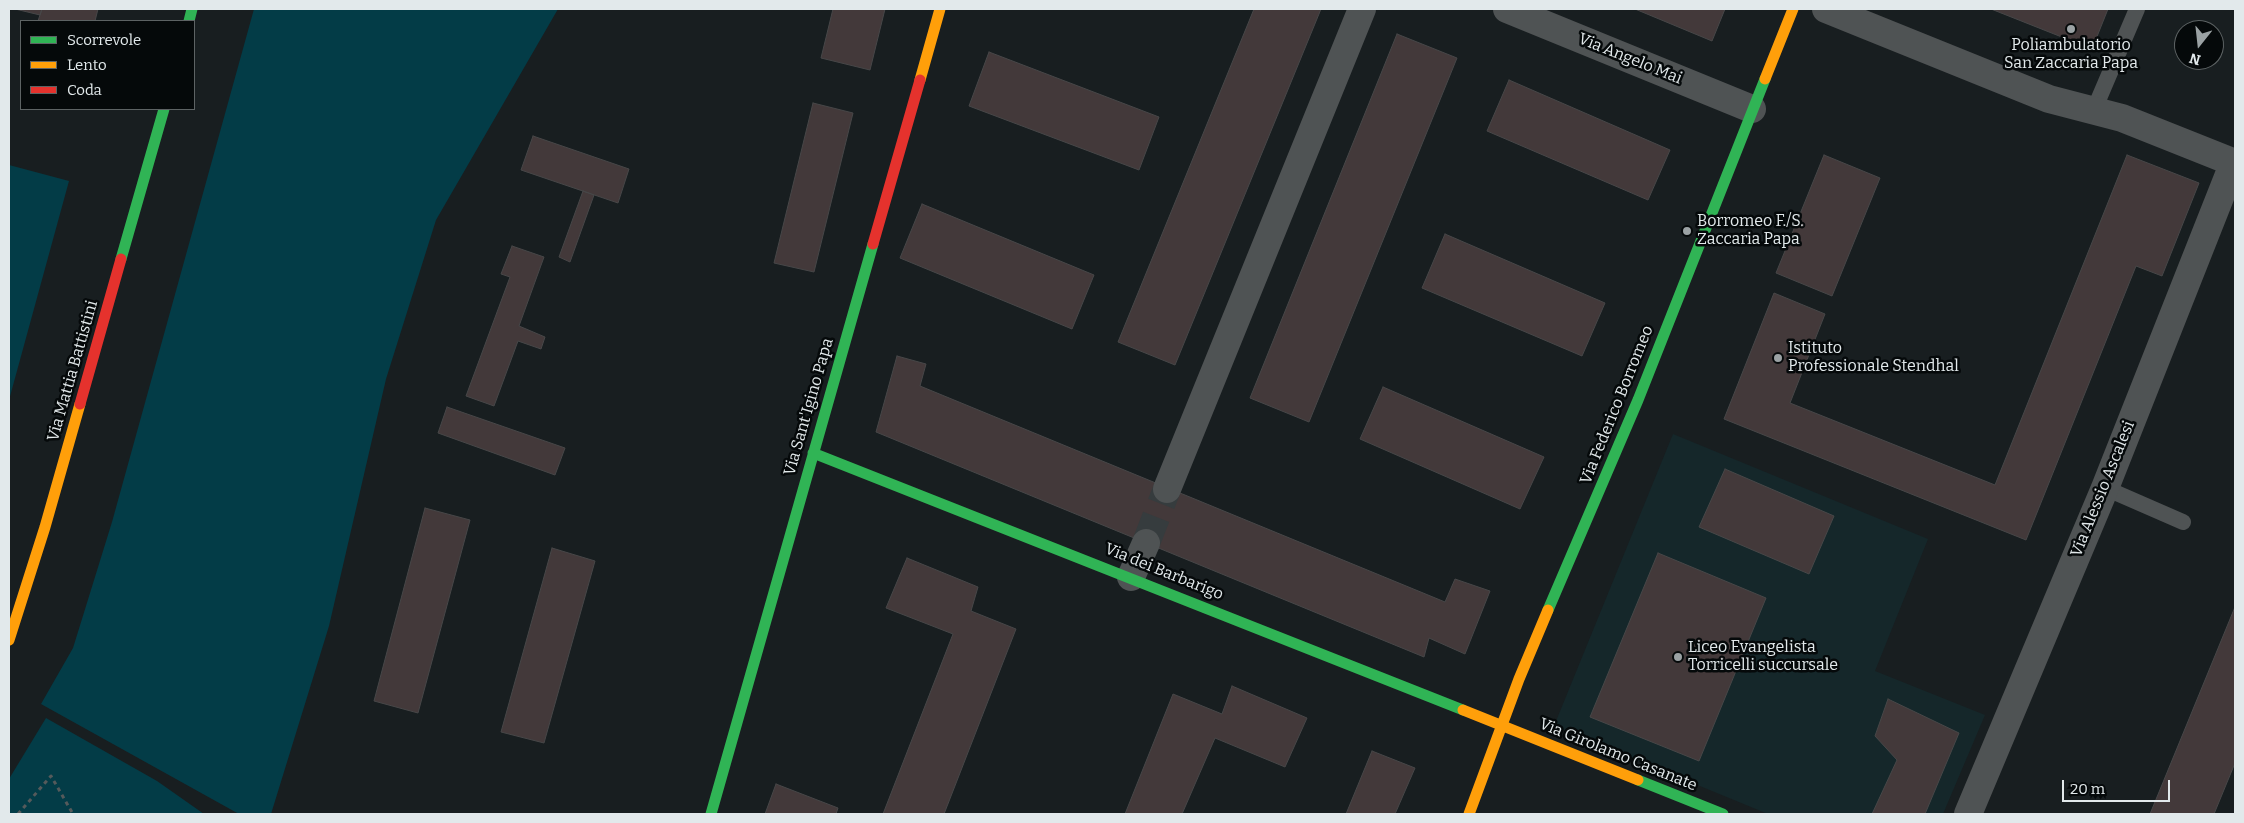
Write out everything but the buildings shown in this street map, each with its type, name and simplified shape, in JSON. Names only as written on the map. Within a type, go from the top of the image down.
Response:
[{"type":"street","name":"Via Sant'Igino Papa","points":[[711,814],[940,9]]},
{"type":"street","points":[[1167,489],[1362,9]]},
{"type":"street","name":"Via Angelo Mai","points":[[1507,9],[1752,109]]},
{"type":"street","name":"Via Federico Borromeo","points":[[1469,814],[1501,726],[1638,400],[1752,109],[1794,9]]},
{"type":"street","points":[[1826,9],[2049,99],[2122,118],[2234,162]]},
{"type":"street","name":"Via Mattia Battistini","points":[[9,640],[45,527],[164,110]]},
{"type":"street","name":"Via Alessio Ascalesi","points":[[1968,814],[2105,488],[2234,162]]},
{"type":"street","name":"Via dei Barbarigo","points":[[813,453],[1131,577],[1501,726]]},
{"type":"street","points":[[1131,577],[1146,543]]},
{"type":"street","name":"Via Girolamo Casanate","points":[[1501,726],[1723,814]]},
{"type":"lane","points":[[2094,110],[2137,9]]},
{"type":"lane","points":[[2105,488],[2183,522]]},
{"type":"path","points":[[18,814],[51,776],[73,814]]},
{"type":"shaded area","points":[[254,9],[558,9],[436,220],[386,379],[329,626],[271,814],[239,814],[41,704],[73,648],[112,522]]},
{"type":"shaded area","points":[[9,165],[69,181],[9,400]]},
{"type":"shaded area","points":[[1673,434],[1928,539],[1875,671],[1985,715],[1943,814],[1768,814],[1554,726]]},
{"type":"shaded area","points":[[46,718],[157,781],[204,814],[9,814],[9,779]]},
{"type":"tunnel","points":[[1146,543],[1167,489]]},
{"type":"traffic: fast","points":[[189,20],[192,9]]},
{"type":"traffic: fast","points":[[1548,610],[1638,400],[1765,79]]},
{"type":"traffic: fast","points":[[121,259],[164,110]]},
{"type":"traffic: fast","points":[[711,814],[873,244]]},
{"type":"traffic: fast","points":[[813,453],[1463,710]]},
{"type":"traffic: fast","points":[[1638,780],[1723,814]]},
{"type":"traffic: slow","points":[[920,80],[940,9]]},
{"type":"traffic: slow","points":[[1765,79],[1793,9]]},
{"type":"traffic: slow","points":[[9,640],[45,527],[80,404]]},
{"type":"traffic: slow","points":[[1469,814],[1519,679],[1548,610]]},
{"type":"traffic: slow","points":[[1463,710],[1638,780]]},
{"type":"traffic: jam","points":[[873,244],[920,80]]},
{"type":"traffic: jam","points":[[80,404],[121,259]]},
{"type":"place","name":"Poliambulatorio San Zaccaria Papa","points":[[2071,29]]},
{"type":"place","name":"Borromeo F./S. Zaccaria Papa","points":[[1687,231]]},
{"type":"place","name":"Istituto Professionale Stendhal","points":[[1778,358]]},
{"type":"place","name":"Liceo Evangelista Torricelli succursale","points":[[1678,657]]}]
